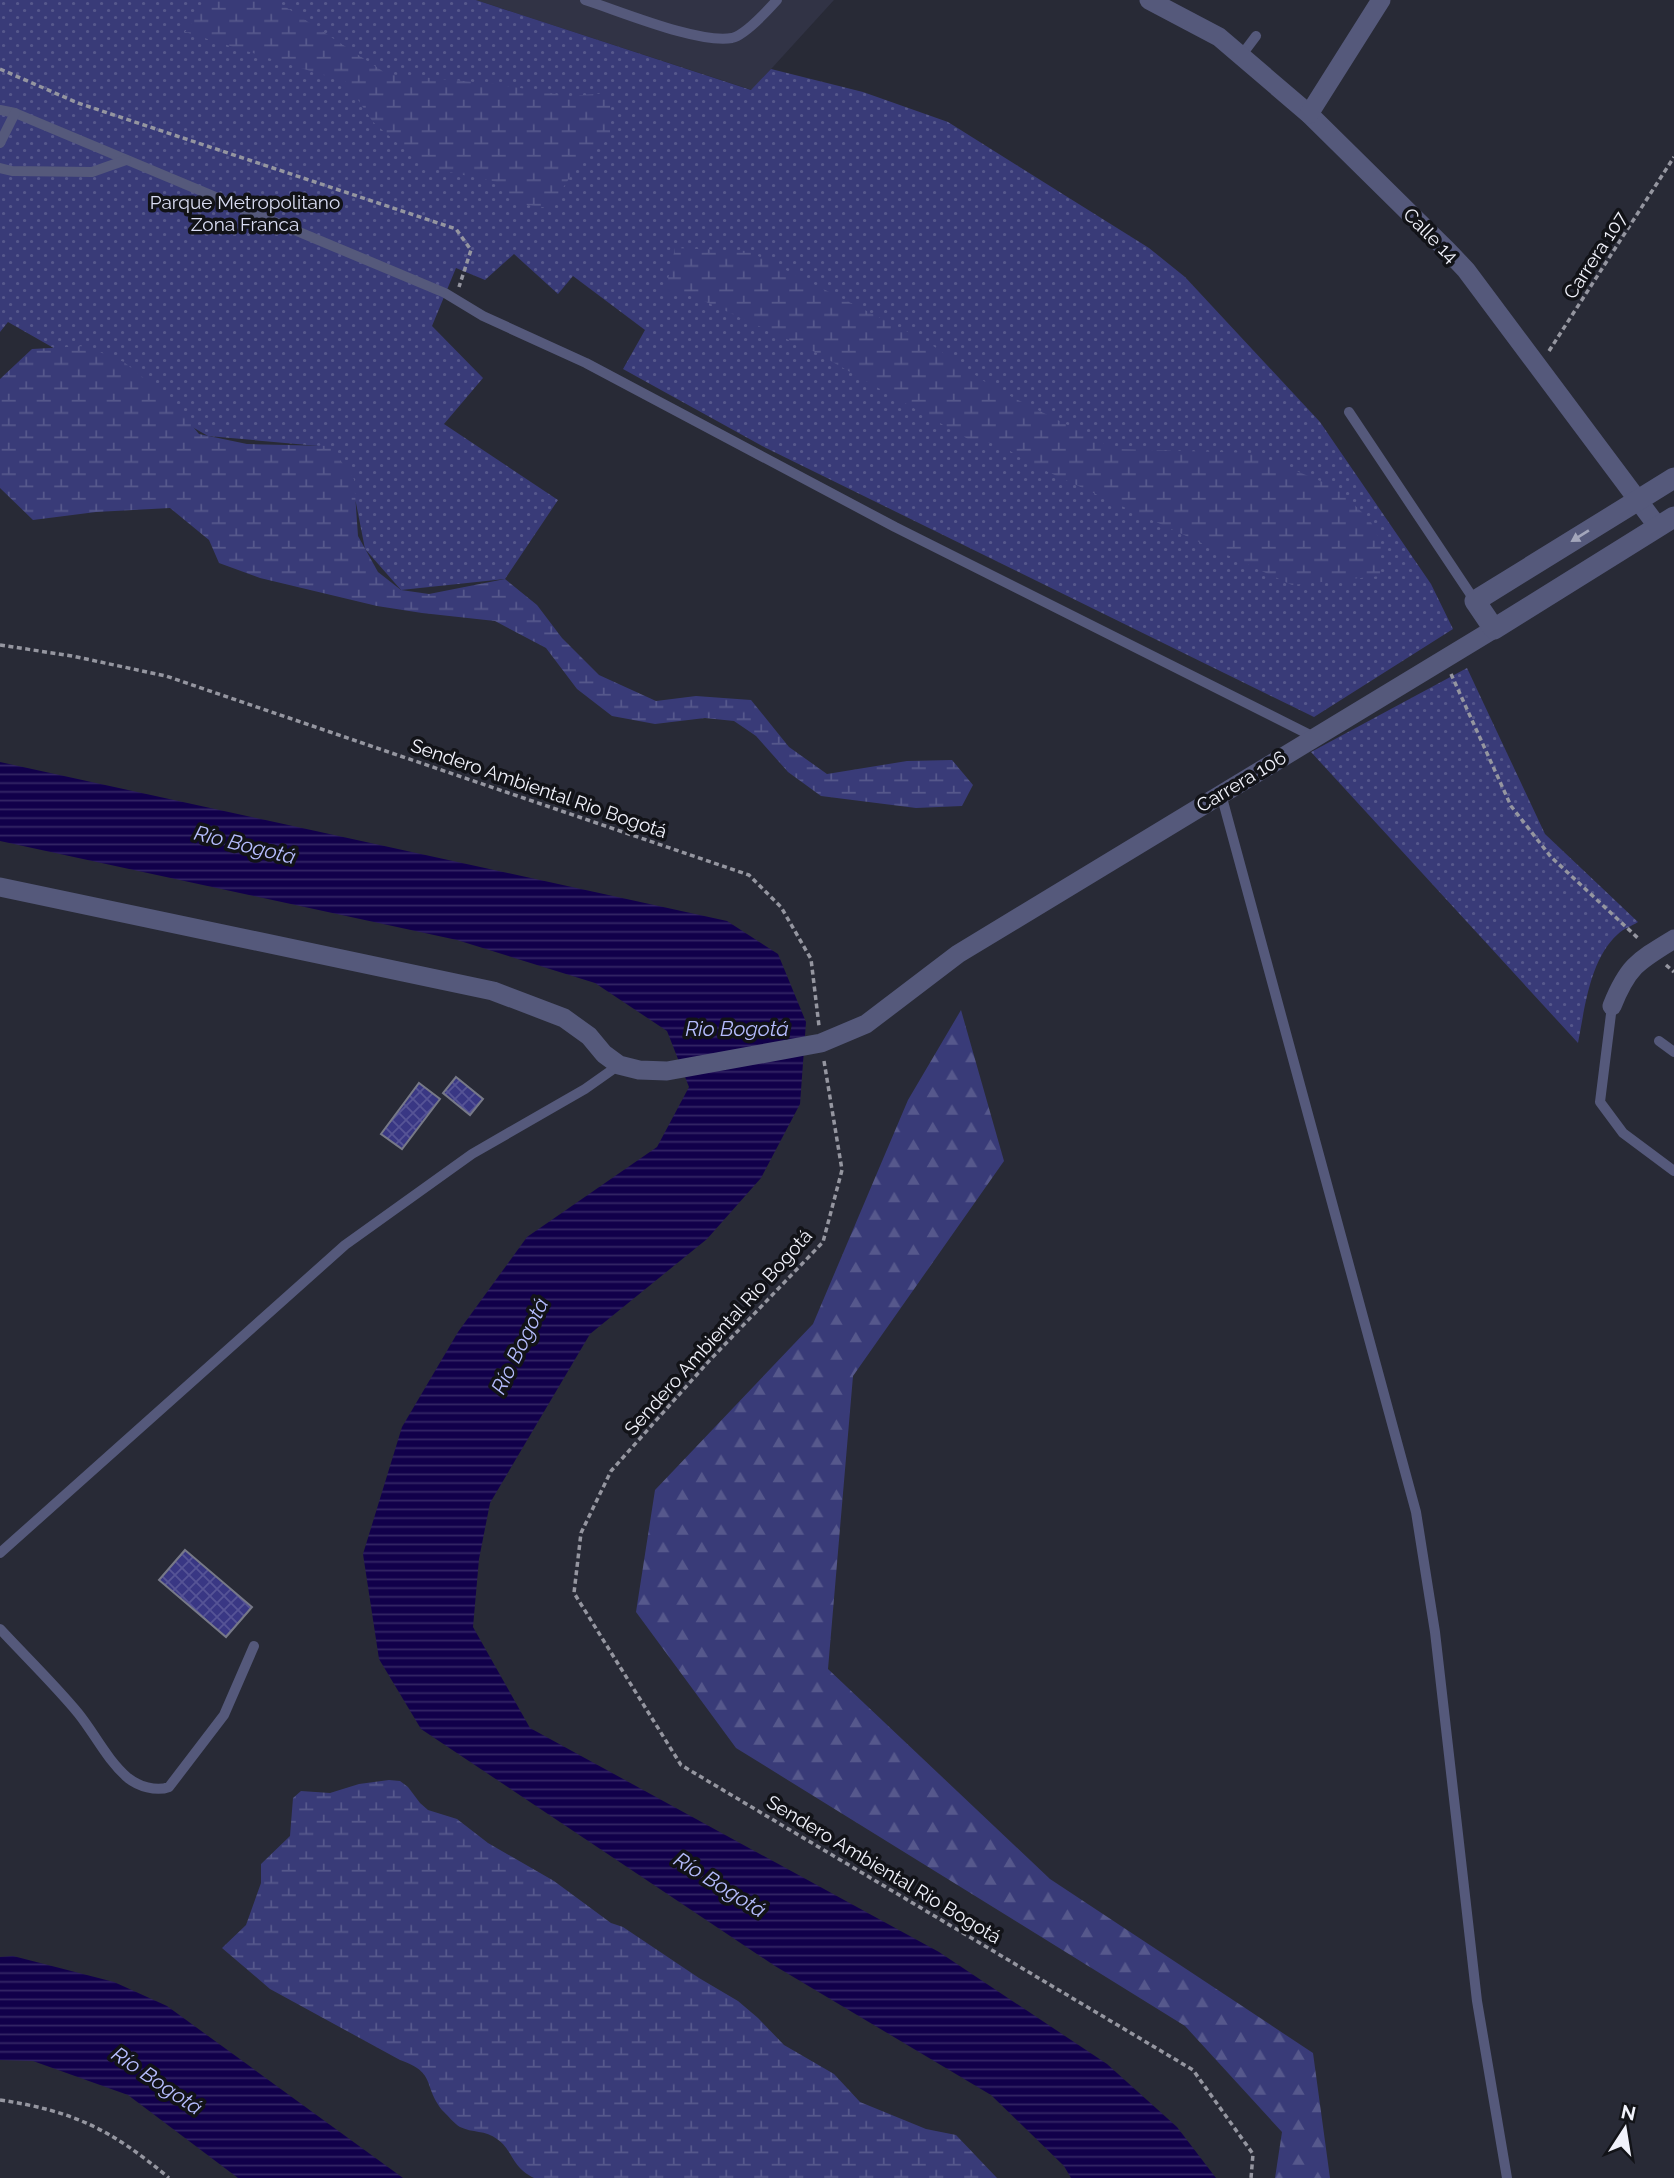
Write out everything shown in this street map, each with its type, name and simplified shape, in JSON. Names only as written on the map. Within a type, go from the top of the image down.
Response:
[{"type":"street","name":"Calle 14","points":[[1149,0],[1212,33],[1241,56],[1309,114],[1466,270],[1638,500],[1666,522]]},
{"type":"street","points":[[1309,114],[1381,0]]},
{"type":"street","points":[[1494,629],[1475,601],[1674,478]]},
{"type":"street","name":"Carrera 106","points":[[619,1065],[639,1070],[667,1071],[816,1044],[866,1024],[958,954],[1666,522]]},
{"type":"street","points":[[0,887],[493,991],[564,1018],[589,1036],[604,1054],[619,1065]]},
{"type":"street","points":[[1612,1006],[1620,985],[1633,967],[1674,939]]},
{"type":"lane","points":[[585,0],[704,38],[734,38],[777,0]]},
{"type":"lane","points":[[1241,56],[1256,36]]},
{"type":"lane","points":[[0,110],[15,113],[444,293],[482,316],[586,363],[895,527],[1314,737]]},
{"type":"lane","points":[[0,143],[15,113]]},
{"type":"lane","points":[[0,168],[12,171],[92,172],[126,160]]},
{"type":"lane","points":[[1349,412],[1475,601]]},
{"type":"lane","points":[[1220,793],[1416,1512],[1435,1632],[1477,2001],[1507,2178]]},
{"type":"lane","points":[[1612,1006],[1600,1102],[1623,1133],[1674,1171]]},
{"type":"lane","points":[[1660,1041],[1674,1052]]},
{"type":"lane","points":[[0,1553],[345,1245],[472,1154],[585,1089],[619,1065]]},
{"type":"lane","points":[[0,1629],[77,1712],[112,1760],[130,1779],[162,1790],[169,1787],[224,1715],[254,1646]]},
{"type":"path","points":[[0,69],[78,103],[456,229],[471,250],[459,288]]},
{"type":"path","name":"Carrera 107","points":[[1539,368],[1674,157]]},
{"type":"path","name":"Sendero Ambiental Rio Bogotá","points":[[0,645],[72,656],[166,676],[748,875],[781,907],[811,959],[816,1044],[842,1170],[823,1242],[709,1360],[611,1471],[581,1533],[574,1593],[681,1765],[1193,2070],[1253,2154],[1251,2178]]},
{"type":"path","points":[[1445,659],[1511,806],[1551,857],[1674,972]]},
{"type":"path","points":[[0,2100],[41,2106],[89,2122],[133,2148],[169,2178]]},
{"type":"shaded area","points":[[476,0],[834,0],[752,90]]},
{"type":"green space","name":"Parque Metropolitano Zona Franca","points":[[0,0],[476,0],[751,90],[771,69],[863,92],[948,122],[1149,248],[1185,277],[1320,422],[1431,584],[1453,629],[1314,717],[766,448],[623,369],[645,330],[573,276],[558,294],[514,254],[485,280],[456,268],[432,326],[483,378],[444,424],[558,500],[505,579],[401,590],[365,549],[356,503],[330,447],[208,436],[8,322],[0,332]]},
{"type":"green space","points":[[208,0],[275,0],[387,74],[495,84],[569,96],[610,93],[610,138],[582,160],[549,208],[520,204],[497,182],[425,167],[373,122],[346,82],[185,32]]},
{"type":"green space","points":[[675,248],[748,251],[926,341],[994,388],[1115,449],[1253,453],[1337,488],[1370,520],[1381,543],[1380,576],[1292,585],[1031,464],[999,444],[968,439],[815,352],[691,295],[665,293]]},
{"type":"green space","points":[[85,346],[124,362],[172,401],[199,434],[247,444],[330,446],[354,479],[358,536],[378,572],[401,590],[429,594],[505,579],[537,605],[562,638],[599,675],[656,701],[696,696],[751,700],[789,747],[827,774],[907,761],[952,760],[973,785],[962,806],[916,808],[821,796],[788,772],[756,736],[734,721],[705,718],[655,724],[612,716],[577,689],[546,648],[495,621],[377,606],[260,578],[219,563],[209,540],[170,508],[96,512],[33,520],[0,488],[0,379],[32,349]]},
{"type":"green space","points":[[1467,668],[1545,834],[1638,922],[1618,934],[1601,957],[1590,984],[1578,1043],[1311,752]]},
{"type":"green space","points":[[961,1010],[1004,1161],[853,1376],[828,1669],[1050,1879],[1313,2053],[1330,2178],[1275,2178],[1282,2132],[1185,2026],[736,1748],[636,1612],[655,1490],[813,1324],[908,1100]]},
{"type":"green space","points":[[400,1781],[428,1810],[457,1819],[488,1843],[554,1881],[611,1923],[623,1927],[738,2001],[784,2045],[834,2074],[860,2102],[926,2129],[956,2135],[997,2178],[534,2178],[526,2173],[497,2139],[465,2129],[454,2122],[437,2103],[420,2070],[270,1989],[222,1948],[246,1925],[261,1883],[261,1864],[290,1836],[293,1798],[301,1791],[330,1793],[359,1784]]},
{"type":"water","name":"Rio Bogotá","points":[[0,762],[727,921],[778,954],[806,1022],[800,1104],[761,1178],[707,1239],[590,1334],[490,1503],[479,1559],[473,1627],[530,1728],[939,1952],[1107,2064],[1177,2127],[1216,2178],[1071,2178],[1064,2166],[991,2095],[775,1966],[421,1729],[379,1659],[363,1554],[402,1427],[458,1332],[527,1237],[657,1147],[689,1087],[667,1031],[595,983],[457,940],[0,841]]},
{"type":"water","name":"Río Bogotá","points":[[13,1956],[114,1982],[167,2006],[403,2178],[238,2178],[128,2095],[33,2061],[0,2060],[0,1957]]},
{"type":"building","points":[[456,1077],[483,1099],[470,1115],[443,1093]]},
{"type":"building","points":[[419,1083],[440,1099],[402,1149],[381,1134]]},
{"type":"building","points":[[185,1550],[252,1607],[226,1637],[159,1580]]}]
